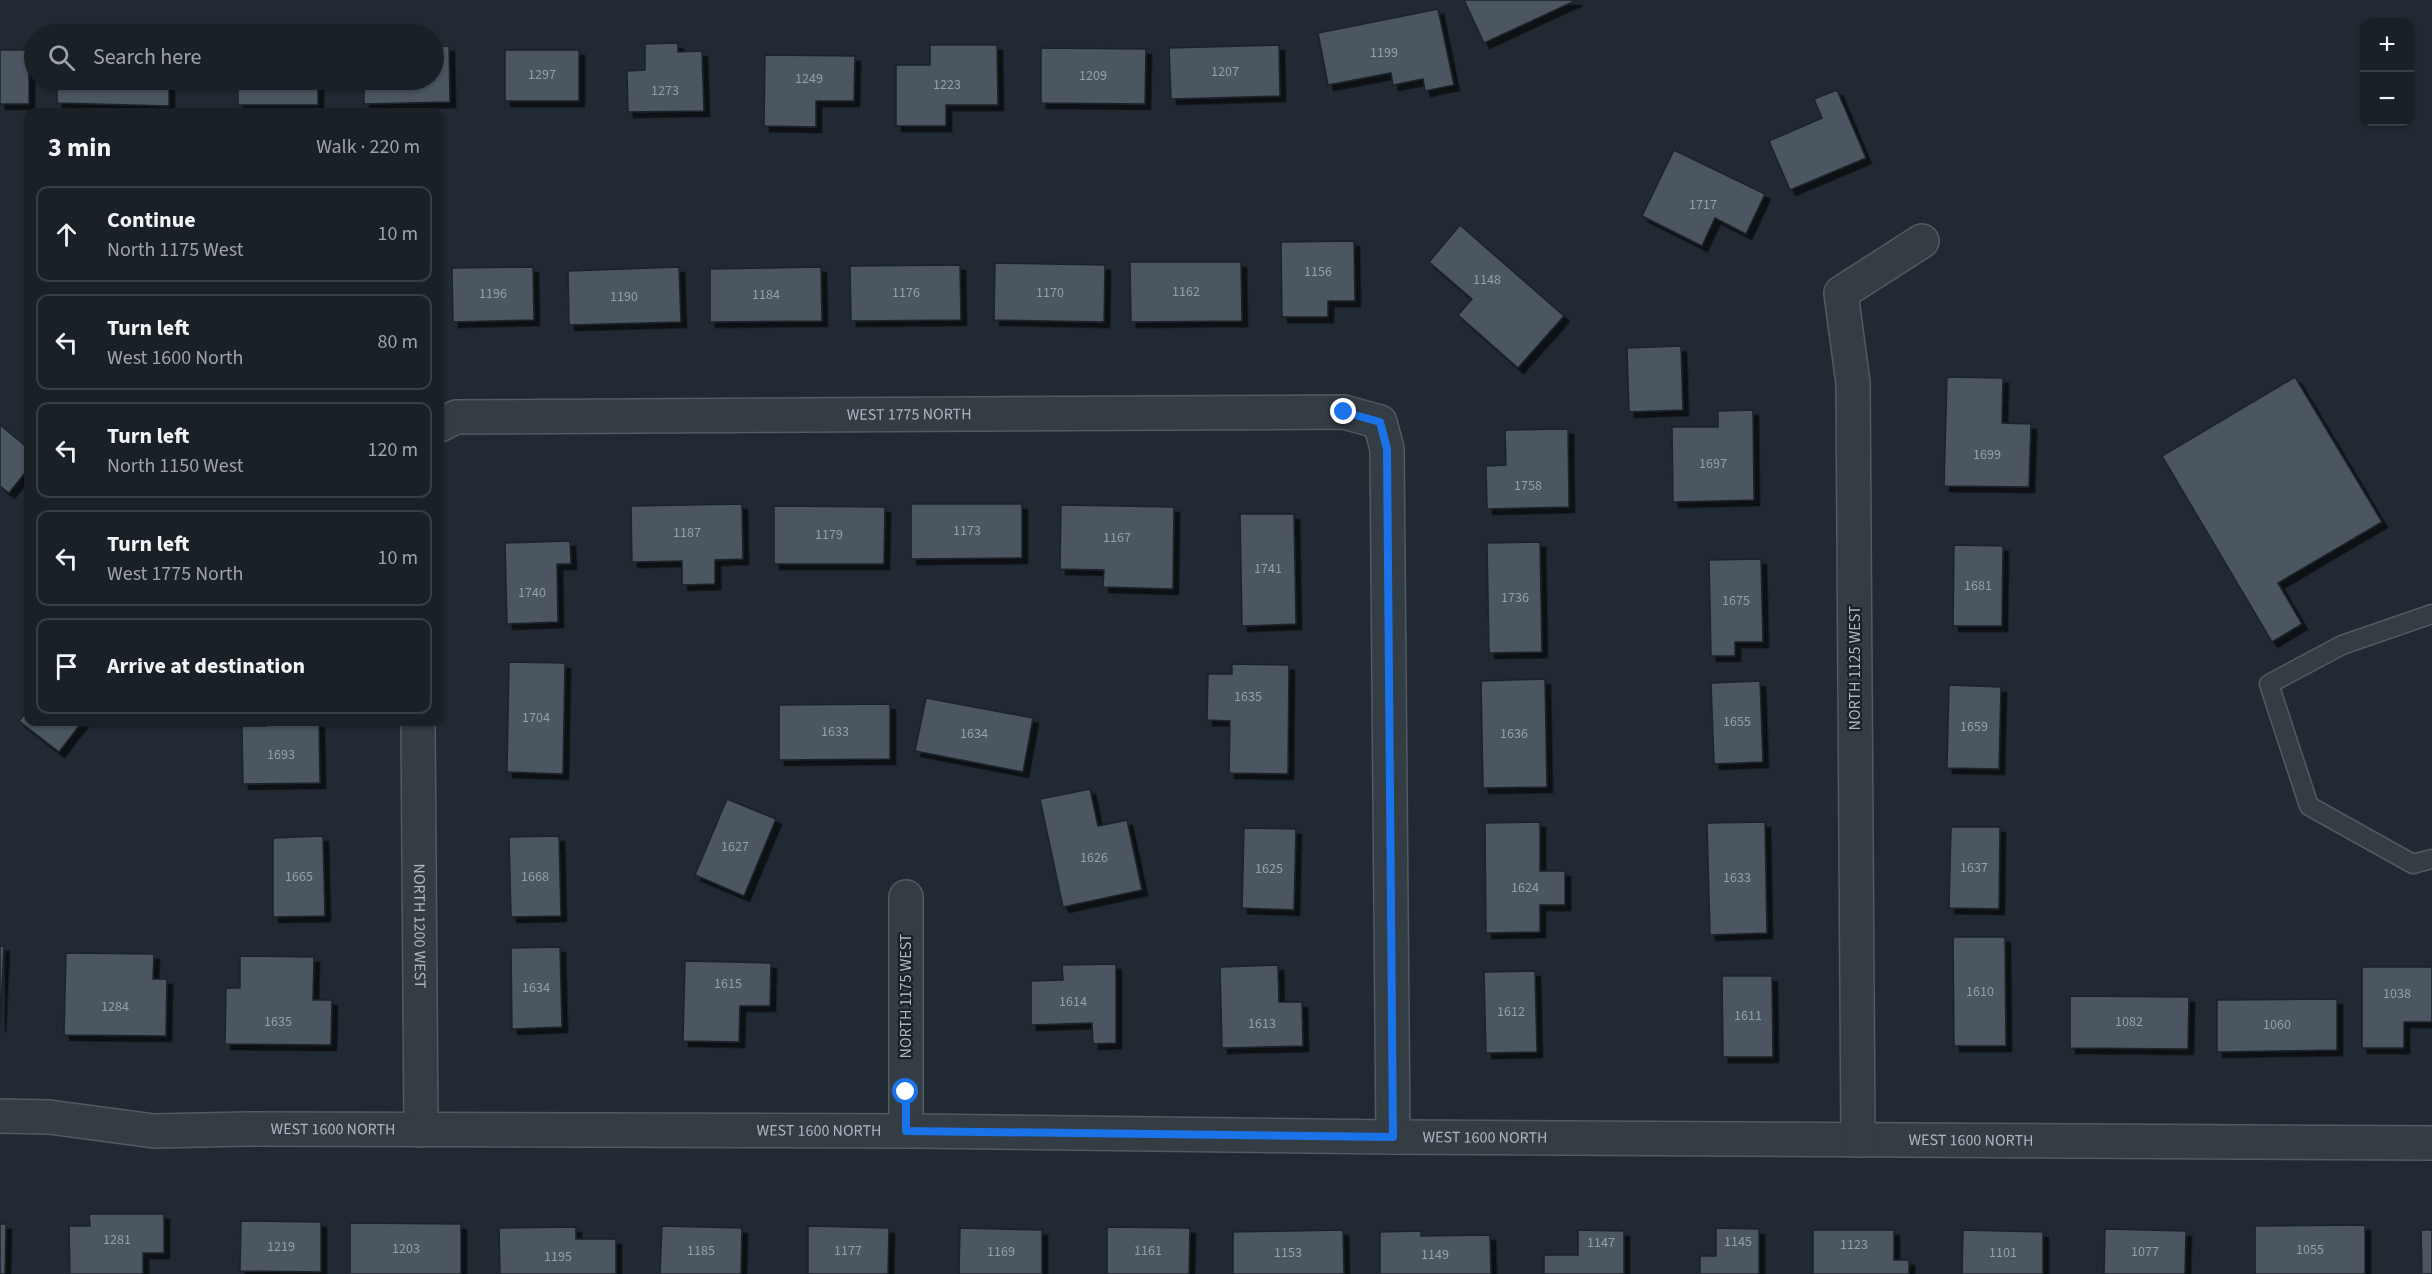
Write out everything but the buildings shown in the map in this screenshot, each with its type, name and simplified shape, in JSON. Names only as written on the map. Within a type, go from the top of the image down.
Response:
[{"type":"street","name":"NORTH 1125 WEST","points":[[1858,1140],[1852,383],[1841,293],[1922,241]]},
{"type":"street","name":"WEST 1775 NORTH","points":[[444,422],[456,417],[1333,412],[1344,412],[1380,422],[1387,449],[1393,1137]]},
{"type":"street","name":"NORTH 1200 WEST","points":[[418,726],[421,1130]]},
{"type":"street","name":"NORTH 1175 WEST","points":[[906,897],[906,1131]]},
{"type":"street","name":"WEST 1600 NORTH","points":[[0,1116],[49,1117],[154,1131],[906,1131],[1393,1137],[2432,1143]]},
{"type":"lane","points":[[2432,614],[2342,645],[2270,684],[2309,806],[2413,864],[2432,859]]},
{"type":"route","points":[[906,1092],[906,1131],[1393,1137],[1387,449],[1380,422],[1344,412]]}]
